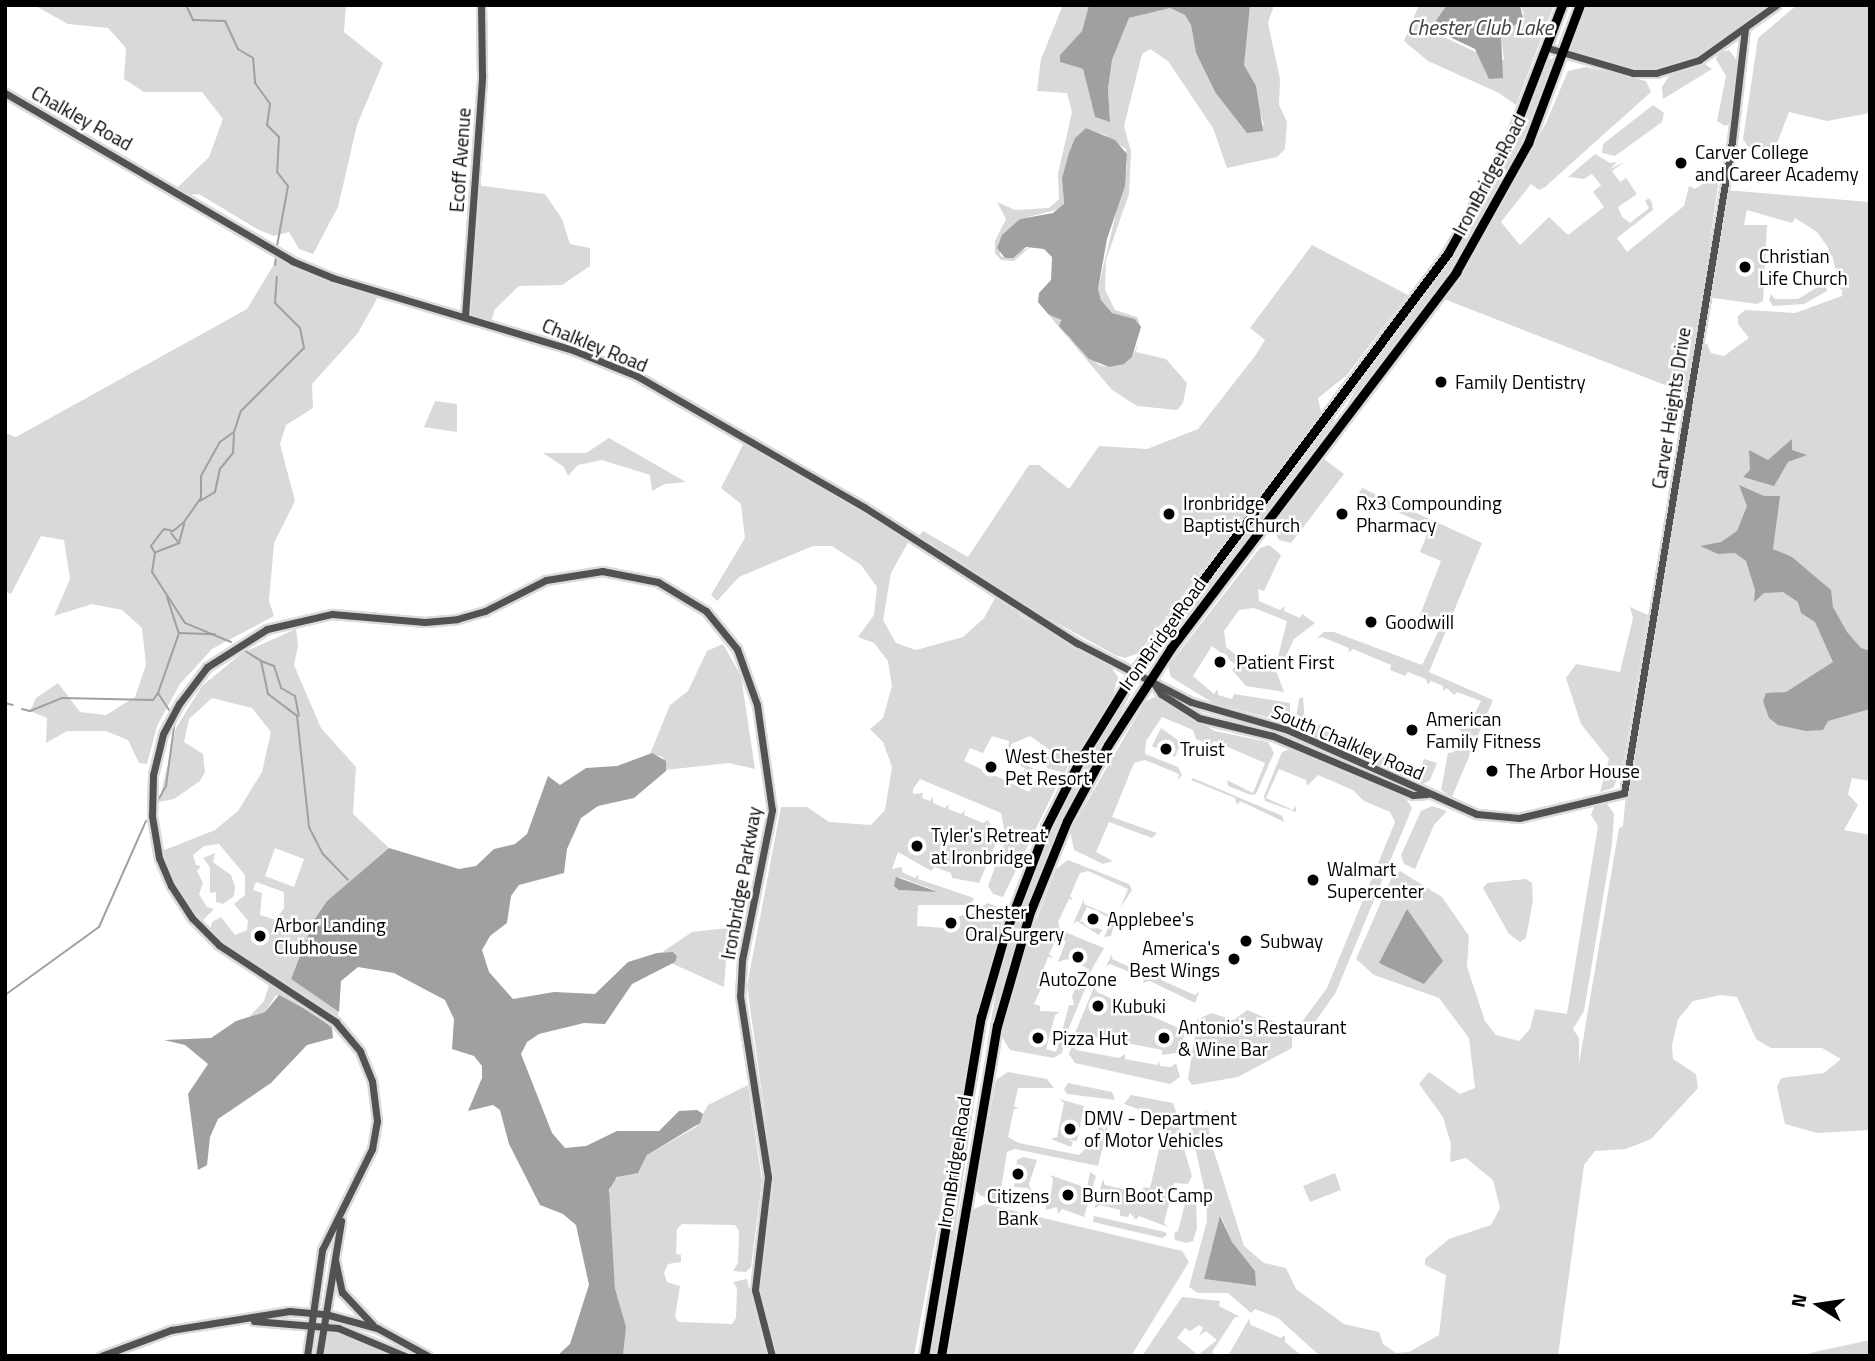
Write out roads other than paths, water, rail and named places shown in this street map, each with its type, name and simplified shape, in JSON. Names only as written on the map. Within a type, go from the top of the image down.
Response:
[{"type":"main road","name":"Iron Bridge Road","points":[[924,1356],[973,1053],[996,963],[1046,827],[1080,760],[1135,671],[1448,253],[1509,143],[1548,48],[1562,5]]},
{"type":"main road","name":"Iron Bridge Road","points":[[941,1356],[983,1092],[1017,949],[1041,881],[1082,792],[1150,679],[1456,272],[1513,173],[1564,54],[1580,5]]},
{"type":"street","name":"Ecoff Avenue","points":[[465,316],[482,76],[481,5]]},
{"type":"street","points":[[1548,48],[1633,73],[1656,73],[1699,60],[1776,5]]},
{"type":"street","name":"Carver Heights Drive","points":[[1624,793],[1730,149],[1745,29]]},
{"type":"street","name":"Chalkley Road","points":[[5,93],[292,261],[333,278],[583,353],[637,376],[864,507],[1077,643],[1150,679]]},
{"type":"street","name":"Ironbridge Parkway","points":[[319,1356],[335,1239],[375,1134],[377,1107],[369,1071],[351,1038],[336,1021],[219,945],[192,918],[171,886],[155,843],[151,796],[155,760],[170,720],[188,690],[217,658],[251,636],[283,623],[332,614],[441,621],[485,611],[561,576],[602,571],[648,578],[697,604],[737,649],[755,693],[769,772],[771,825],[742,960],[740,996],[768,1177],[755,1290],[772,1356]]},
{"type":"street","name":"South Chalkley Road","points":[[1150,679],[1161,694],[1199,718],[1273,736],[1413,795],[1427,794]]},
{"type":"street","name":"South Chalkley Road","points":[[1150,679],[1206,708],[1289,730],[1418,785],[1427,794],[1477,814],[1503,819],[1549,814],[1624,793]]},
{"type":"street","name":"Ironbridge Parkway","points":[[307,1356],[322,1250],[344,1210]]},
{"type":"street","points":[[335,1239],[336,1276],[342,1292],[377,1328]]},
{"type":"street","points":[[101,1356],[171,1330],[243,1320],[276,1312],[313,1312],[377,1328],[428,1356]]},
{"type":"street","points":[[243,1320],[324,1325],[365,1336],[405,1356]]},
{"type":"water","points":[[1089,5],[1250,5],[1244,65],[1256,86],[1263,131],[1247,133],[1215,92],[1196,53],[1191,25],[1185,15],[1170,8],[1129,18],[1112,60],[1108,89],[1110,122],[1095,117],[1083,69],[1060,62],[1060,55],[1082,31]]},
{"type":"water","name":"Chester Club Lake","points":[[1447,5],[1520,5],[1523,19],[1501,35],[1503,78],[1489,79],[1475,49],[1437,31],[1435,22]]},
{"type":"water","points":[[1086,128],[1115,140],[1127,154],[1125,186],[1107,239],[1098,289],[1101,300],[1112,313],[1135,319],[1141,327],[1132,357],[1124,364],[1109,367],[1089,359],[1059,326],[1061,320],[1048,314],[1038,302],[1039,293],[1051,280],[1052,257],[1044,249],[1026,247],[1013,258],[1005,258],[997,248],[1002,235],[1020,219],[1053,213],[1064,204],[1062,178],[1069,153],[1075,138]]},
{"type":"water","points":[[1792,439],[1792,450],[1807,455],[1788,462],[1774,486],[1743,477],[1750,470],[1749,450],[1768,460]]},
{"type":"water","points":[[1739,485],[1764,496],[1780,496],[1773,549],[1792,557],[1831,590],[1833,607],[1847,632],[1861,648],[1870,651],[1870,709],[1828,721],[1823,730],[1806,731],[1778,725],[1769,718],[1763,701],[1766,693],[1786,692],[1833,662],[1815,622],[1801,613],[1798,602],[1783,592],[1764,593],[1754,602],[1755,590],[1746,561],[1735,553],[1718,554],[1700,546],[1721,542],[1737,531],[1747,506]]},
{"type":"water","points":[[652,753],[666,761],[666,771],[634,798],[598,806],[581,818],[567,849],[564,873],[519,885],[511,896],[507,923],[490,936],[482,950],[489,972],[513,999],[554,992],[595,994],[628,962],[657,953],[673,952],[677,956],[675,962],[632,984],[605,1024],[584,1023],[539,1034],[527,1042],[521,1054],[552,1133],[565,1148],[586,1146],[617,1131],[659,1131],[679,1111],[697,1110],[703,1114],[700,1123],[647,1155],[638,1173],[617,1177],[609,1190],[615,1289],[626,1327],[623,1356],[557,1356],[570,1344],[589,1285],[576,1225],[563,1214],[540,1205],[509,1144],[500,1110],[493,1105],[468,1111],[482,1078],[482,1066],[474,1056],[452,1049],[454,1019],[445,1000],[394,973],[358,967],[341,981],[339,1012],[291,979],[314,920],[327,901],[389,848],[459,869],[476,866],[494,849],[515,844],[527,834],[548,776],[560,785],[586,768],[617,766]]},
{"type":"water","points":[[896,877],[935,892],[899,890],[894,886]]},
{"type":"water","points":[[1407,909],[1443,961],[1424,984],[1379,963]]},
{"type":"water","points":[[279,995],[316,1015],[332,1028],[333,1038],[307,1045],[271,1083],[218,1119],[210,1137],[207,1165],[198,1170],[188,1094],[208,1064],[185,1045],[164,1040],[211,1038],[236,1021],[265,1012]]},
{"type":"water","points":[[1220,1216],[1232,1242],[1255,1271],[1256,1286],[1204,1279]]},
{"type":"waterway","points":[[186,5],[193,20],[225,21],[238,49],[253,58],[255,83],[270,104],[267,125],[279,137],[277,172],[288,186],[277,246]]},
{"type":"waterway","points":[[275,265],[276,257]]},
{"type":"waterway","points":[[231,642],[185,623],[152,572],[155,553],[151,546],[164,529],[173,531],[184,522],[201,498],[201,476],[220,442],[234,432],[241,411],[304,348],[300,328],[275,303],[277,277]]},
{"type":"waterway","points":[[200,501],[215,492],[220,469],[233,453],[234,434]]},
{"type":"waterway","points":[[156,552],[179,543],[184,524]]},
{"type":"waterway","points":[[171,533],[178,542]]},
{"type":"waterway","points":[[167,597],[179,633],[215,634]]},
{"type":"waterway","points":[[169,710],[158,693],[179,633]]},
{"type":"waterway","points":[[242,649],[261,661],[268,694],[297,716],[309,827],[322,853],[348,880]]},
{"type":"waterway","points":[[261,661],[274,666],[281,688],[295,696],[299,716]]},
{"type":"waterway","points":[[22,709],[30,711],[63,698],[153,700],[158,693]]},
{"type":"waterway","points":[[5,703],[13,705]]},
{"type":"waterway","points":[[156,804],[166,786],[175,720]]},
{"type":"waterway","points":[[5,995],[99,927],[146,821]]},
{"type":"place","name":"Carver College and Career Academy","points":[[1681,163]]},
{"type":"place","name":"Christian Life Church","points":[[1745,267]]},
{"type":"place","name":"Family Dentistry","points":[[1441,382]]},
{"type":"place","name":"Ironbridge Baptist Church","points":[[1169,514]]},
{"type":"place","name":"Rx3 Compounding Pharmacy","points":[[1342,514]]},
{"type":"place","name":"Goodwill","points":[[1371,622]]},
{"type":"place","name":"Patient First","points":[[1220,662]]},
{"type":"place","name":"American Family Fitness","points":[[1412,730]]},
{"type":"place","name":"Truist","points":[[1166,749]]},
{"type":"place","name":"West Chester Pet Resort","points":[[991,767]]},
{"type":"place","name":"The Arbor House","points":[[1492,771]]},
{"type":"place","name":"Tyler's Retreat at Ironbridge","points":[[917,846]]},
{"type":"place","name":"Walmart Supercenter","points":[[1313,880]]},
{"type":"place","name":"Applebee's","points":[[1093,919]]},
{"type":"place","name":"Chester Oral Surgery","points":[[951,923]]},
{"type":"place","name":"Arbor Landing Clubhouse","points":[[260,936]]},
{"type":"place","name":"Subway","points":[[1246,941]]},
{"type":"place","name":"AutoZone","points":[[1078,957]]},
{"type":"place","name":"America's Best Wings","points":[[1234,959]]},
{"type":"place","name":"Kubuki","points":[[1098,1006]]},
{"type":"place","name":"Pizza Hut","points":[[1038,1038]]},
{"type":"place","name":"Antonio's Restaurant & Wine Bar","points":[[1164,1038]]},
{"type":"place","name":"DMV - Department of Motor Vehicles","points":[[1070,1129]]},
{"type":"place","name":"Citizens Bank","points":[[1018,1174]]},
{"type":"place","name":"Burn Boot Camp","points":[[1068,1195]]}]
